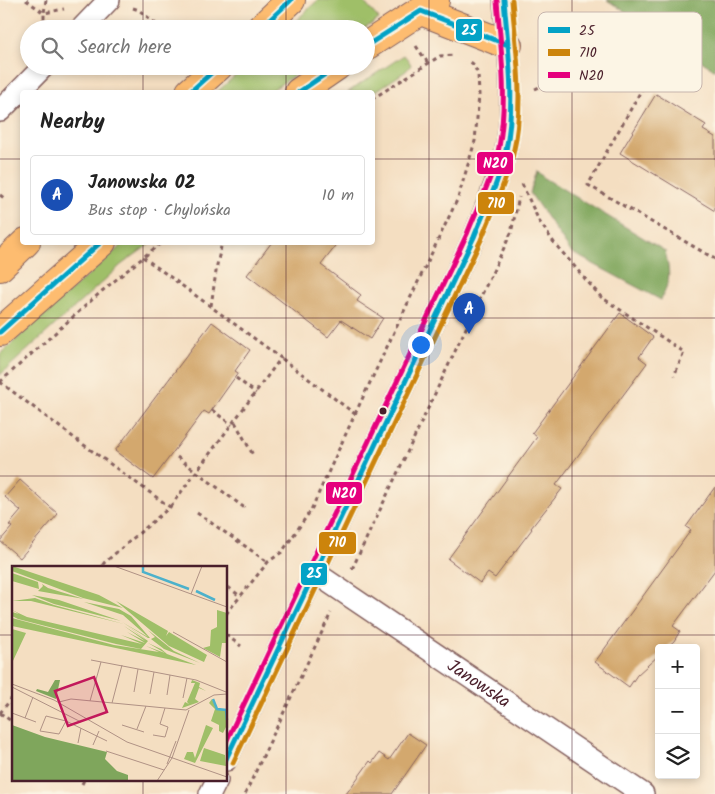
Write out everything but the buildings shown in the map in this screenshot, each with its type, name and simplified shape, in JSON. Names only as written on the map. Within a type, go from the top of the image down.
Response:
[{"type":"main road","points":[[270,20],[291,0]]},
{"type":"main road","points":[[375,40],[429,5],[508,45]]},
{"type":"main road","points":[[192,90],[209,75]]},
{"type":"main road","points":[[301,90],[324,75]]},
{"type":"main road","points":[[0,267],[23,245]]},
{"type":"main road","points":[[0,332],[99,245]]},
{"type":"street","points":[[90,20],[109,0]]},
{"type":"street","points":[[228,756],[474,236],[497,180],[506,151],[510,119],[508,45],[504,0]]},
{"type":"street","points":[[21,90],[35,75]]},
{"type":"street","points":[[0,112],[20,91]]},
{"type":"street","name":"Janowska","points":[[314,572],[643,794]]},
{"type":"street","points":[[210,794],[216,782]]},
{"type":"path","points":[[26,0],[44,13]]},
{"type":"path","points":[[44,20],[46,0]]},
{"type":"path","points":[[139,10],[151,20]]},
{"type":"path","points":[[375,97],[440,56],[460,55]]},
{"type":"path","points":[[228,611],[268,562],[282,552],[311,510],[458,198],[475,141],[479,95],[478,74],[473,64],[466,60]]},
{"type":"path","points":[[532,90],[538,87]]},
{"type":"path","points":[[640,92],[588,185],[715,260]]},
{"type":"path","points":[[522,183],[539,221],[555,244],[601,297],[684,352],[674,376]]},
{"type":"path","points":[[0,195],[4,198]]},
{"type":"path","points":[[158,245],[102,291],[0,382],[170,507]]},
{"type":"path","points":[[211,306],[216,264],[221,245]]},
{"type":"path","points":[[143,257],[282,358],[355,414]]},
{"type":"path","points":[[102,566],[170,507],[282,358]]},
{"type":"path","points":[[236,378],[256,393]]},
{"type":"path","points":[[212,410],[233,423],[252,455]]},
{"type":"path","points":[[177,457],[246,509]]},
{"type":"path","points":[[197,513],[268,562]]},
{"type":"path","points":[[228,587],[240,596]]},
{"type":"path","points":[[245,794],[333,609]]},
{"type":"path","points":[[228,636],[241,646]]},
{"type":"path","points":[[11,699],[0,713],[12,722]]},
{"type":"green space","points":[[318,0],[362,0],[379,19],[375,22],[375,20],[297,20]]},
{"type":"green space","points":[[607,0],[715,0],[715,70],[702,62],[702,12],[626,12]]},
{"type":"green space","points":[[404,55],[411,65],[406,71],[375,92],[375,90],[351,90]]},
{"type":"green space","points":[[236,75],[294,75],[272,90],[219,90]]},
{"type":"green space","points":[[537,171],[543,177],[665,251],[669,276],[661,300],[571,252],[530,193]]},
{"type":"green space","points":[[122,245],[148,245],[121,265],[0,375],[0,354]]},
{"type":"transit line","name":"25","points":[[270,20],[291,0]]},
{"type":"transit line","name":"25","points":[[228,755],[474,237],[496,183],[506,150],[511,94],[504,0]]},
{"type":"transit line","name":"710","points":[[233,763],[481,240],[503,187],[517,135],[519,96],[512,0]]},
{"type":"transit line","name":"N20","points":[[228,738],[467,234],[489,180],[499,147],[503,111],[503,74],[497,1]]},
{"type":"transit line","name":"25","points":[[375,40],[421,11],[508,45]]},
{"type":"transit line","name":"25","points":[[192,90],[209,75]]},
{"type":"transit line","name":"25","points":[[302,90],[324,75]]},
{"type":"transit line","name":"25","points":[[0,332],[98,245]]},
{"type":"place","name":"Janowska 02","points":[[469,334]]}]
